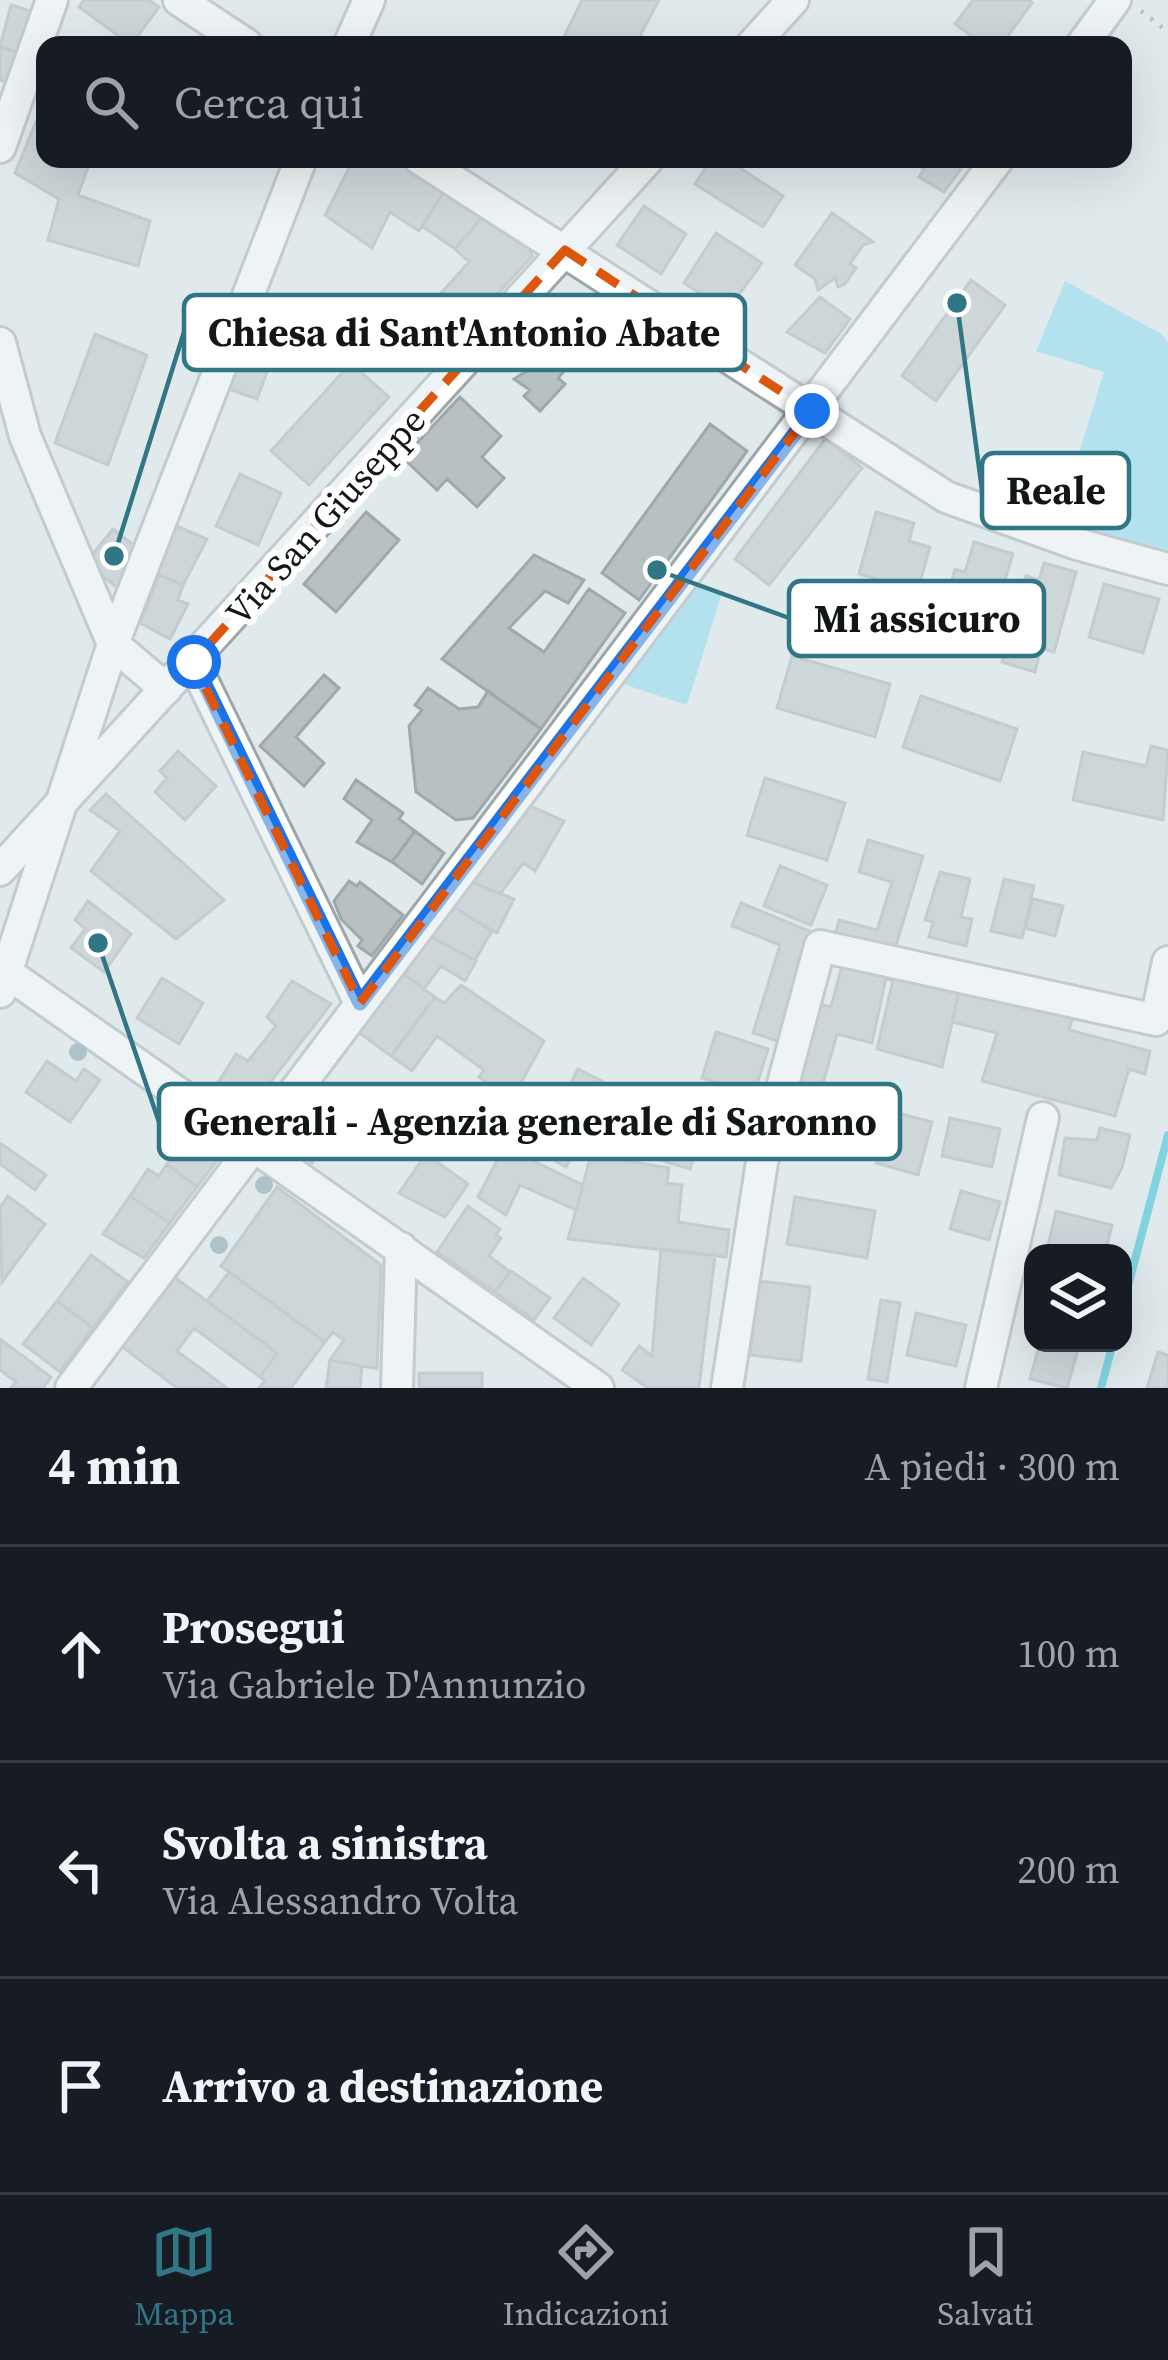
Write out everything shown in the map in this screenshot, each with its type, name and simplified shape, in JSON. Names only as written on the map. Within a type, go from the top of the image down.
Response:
[{"type":"street","points":[[39,36],[52,0]]},
{"type":"street","points":[[179,0],[233,36]]},
{"type":"street","points":[[353,36],[369,0]]},
{"type":"street","points":[[760,36],[793,0]]},
{"type":"street","points":[[1089,36],[1115,0]]},
{"type":"street","points":[[0,147],[36,45]]},
{"type":"street","points":[[298,168],[113,644],[2,978],[252,1144],[598,1388]]},
{"type":"street","points":[[434,168],[946,497],[1077,544],[1168,568]]},
{"type":"street","name":"Via San Giuseppe","points":[[0,870],[68,790],[194,662],[640,168]]},
{"type":"street","points":[[71,1388],[991,168]]},
{"type":"street","points":[[0,343],[12,432],[113,644],[166,688]]},
{"type":"street","points":[[194,662],[360,1003]]},
{"type":"street","points":[[727,1388],[762,1162],[820,946],[1156,1020],[1168,962]]},
{"type":"street","points":[[981,1388],[1043,1118]]},
{"type":"street","points":[[398,1388],[401,1248]]},
{"type":"path","points":[[1126,0],[1168,32]]},
{"type":"highlighted area","points":[[565,250],[811,411],[360,1003],[193,662]]},
{"type":"shaded area","points":[[1065,281],[1163,335],[1168,343],[1168,550],[1058,521],[1104,372],[1036,351]]},
{"type":"shaded area","points":[[693,583],[722,593],[687,705],[620,683]]},
{"type":"building","points":[[84,0],[149,0],[159,7],[138,36],[119,36],[79,7]]},
{"type":"building","points":[[582,0],[659,0],[640,36],[564,36]]},
{"type":"building","points":[[973,0],[1032,3],[1008,36],[972,36],[955,24]]},
{"type":"building","points":[[11,5],[36,13],[22,54],[0,47]]},
{"type":"building","points":[[0,47],[22,54],[12,84],[0,80]]},
{"type":"building","points":[[36,122],[36,168],[88,168],[78,195],[150,221],[138,266],[48,240],[59,199],[15,173]]},
{"type":"building","points":[[349,168],[414,168],[446,189],[419,231],[390,212],[372,248],[325,215]]},
{"type":"building","points":[[705,168],[740,168],[783,196],[763,227],[695,184]]},
{"type":"building","points":[[961,168],[944,192],[919,177],[924,169]]},
{"type":"building","points":[[446,189],[484,215],[455,249],[422,226]]},
{"type":"building","points":[[644,206],[686,234],[661,274],[617,245]]},
{"type":"building","points":[[832,213],[873,242],[863,245],[850,264],[856,268],[845,284],[838,287],[835,278],[818,290],[815,279],[795,265]]},
{"type":"building","points":[[484,215],[528,241],[532,256],[437,361],[407,331],[469,262],[455,249]]},
{"type":"building","points":[[716,233],[762,263],[722,318],[701,304],[706,297],[684,283]]},
{"type":"building","points":[[971,280],[1005,305],[936,401],[902,376]]},
{"type":"building","points":[[820,297],[850,319],[825,353],[787,332]]},
{"type":"building","points":[[564,318],[577,329],[581,324],[589,331],[596,323],[608,334],[596,348],[590,343],[558,378],[565,384],[540,411],[524,396],[530,390],[514,379],[530,369],[527,365]]},
{"type":"building","points":[[95,334],[147,355],[108,465],[55,443]]},
{"type":"building","points":[[240,359],[268,369],[257,399],[229,389]]},
{"type":"building","points":[[351,363],[389,397],[309,485],[271,451]]},
{"type":"building","points":[[460,397],[501,436],[482,457],[504,478],[477,507],[447,479],[437,490],[403,458]]},
{"type":"building","points":[[710,424],[747,451],[639,600],[602,573]]},
{"type":"building","points":[[826,438],[862,468],[769,585],[735,559]]},
{"type":"building","points":[[240,474],[281,493],[258,545],[216,526]]},
{"type":"building","points":[[366,512],[399,540],[336,612],[304,584]]},
{"type":"building","points":[[876,512],[914,523],[909,541],[930,547],[913,608],[876,598],[881,580],[859,574]]},
{"type":"building","points":[[167,522],[207,539],[183,585],[149,570]]},
{"type":"building","points":[[113,529],[140,550],[132,571],[116,587],[86,562]]},
{"type":"building","points":[[974,542],[1013,554],[1005,580],[1014,583],[1000,630],[990,627],[981,656],[946,645],[954,617],[942,613],[955,569],[965,572]]},
{"type":"building","points":[[534,555],[584,580],[568,603],[545,591],[509,628],[544,652],[589,589],[625,613],[541,729],[442,659]]},
{"type":"building","points":[[1044,563],[1076,572],[1054,652],[1041,648],[1035,672],[1002,662],[1026,576],[1039,580]]},
{"type":"building","points":[[159,575],[183,585],[178,600],[188,604],[170,639],[140,623]]},
{"type":"building","points":[[1104,584],[1159,599],[1143,653],[1089,637]]},
{"type":"building","points":[[792,656],[890,684],[875,737],[777,708]]},
{"type":"building","points":[[324,675],[339,688],[296,737],[324,763],[304,786],[260,746]]},
{"type":"building","points":[[428,688],[459,709],[478,707],[488,691],[541,729],[473,818],[456,820],[416,792],[409,726],[422,710],[415,705]]},
{"type":"building","points":[[921,696],[1017,729],[1000,781],[903,747]]},
{"type":"building","points":[[1151,746],[1168,750],[1163,820],[1073,800],[1083,752],[1146,766]]},
{"type":"building","points":[[178,751],[216,786],[185,820],[155,792],[167,778],[160,771]]},
{"type":"building","points":[[765,778],[845,803],[827,860],[747,835]]},
{"type":"building","points":[[356,780],[403,813],[399,819],[415,831],[392,862],[357,842],[372,820],[344,799]]},
{"type":"building","points":[[106,794],[224,900],[176,939],[91,871],[120,831],[90,810]]},
{"type":"building","points":[[526,804],[564,821],[535,871],[523,863],[500,894],[469,881]]},
{"type":"building","points":[[415,831],[444,853],[422,884],[392,862]]},
{"type":"building","points":[[868,840],[923,856],[893,955],[834,939],[839,920],[877,930],[892,882],[859,872]]},
{"type":"building","points":[[780,866],[827,885],[811,925],[764,906]]},
{"type":"building","points":[[940,872],[970,879],[961,917],[972,919],[966,946],[929,937],[933,922],[925,920]]},
{"type":"building","points":[[1004,879],[1034,886],[1022,938],[991,931]]},
{"type":"building","points":[[349,881],[357,886],[360,882],[403,915],[372,956],[358,946],[362,940],[341,919],[334,901]]},
{"type":"building","points":[[469,881],[514,899],[497,933],[452,906]]},
{"type":"building","points":[[1033,899],[1063,906],[1055,936],[1025,928]]},
{"type":"building","points":[[88,901],[131,934],[104,972],[71,948],[85,929],[75,920]]},
{"type":"building","points":[[741,903],[814,933],[781,1042],[753,1033],[780,945],[732,926]]},
{"type":"building","points":[[452,906],[492,931],[475,960],[429,936]]},
{"type":"building","points":[[427,935],[476,961],[465,981],[441,966],[424,989],[400,971]]},
{"type":"building","points":[[845,954],[889,964],[872,1043],[837,1034],[809,1132],[782,1125],[813,1002],[831,1007]]},
{"type":"building","points":[[889,964],[962,979],[942,1067],[877,1049],[893,980],[886,979]]},
{"type":"building","points":[[402,973],[435,997],[391,1056],[358,1032]]},
{"type":"building","points":[[162,978],[203,1003],[179,1044],[137,1018]]},
{"type":"building","points":[[962,979],[1075,1009],[1069,1030],[1150,1051],[1145,1074],[1129,1069],[1115,1116],[982,1081],[997,1033],[952,1022]]},
{"type":"building","points":[[292,981],[331,1004],[243,1117],[212,1092],[236,1054],[248,1061],[276,1026],[267,1017]]},
{"type":"building","points":[[461,985],[544,1041],[511,1101],[479,1077],[484,1070],[437,1036],[412,1071],[391,1056],[435,997],[444,1003]]},
{"type":"building","points":[[716,1032],[768,1049],[754,1094],[702,1078]]},
{"type":"building","points":[[47,1061],[76,1081],[84,1069],[100,1080],[70,1122],[26,1092]]},
{"type":"building","points":[[578,1069],[602,1081],[589,1108],[564,1096]]},
{"type":"building","points":[[315,1085],[350,1110],[312,1163],[277,1138]]},
{"type":"building","points":[[661,1095],[708,1110],[690,1169],[642,1155]]},
{"type":"building","points":[[890,1111],[932,1122],[918,1175],[876,1163]]},
{"type":"building","points":[[950,1118],[1000,1129],[992,1167],[942,1156]]},
{"type":"building","points":[[547,1120],[582,1139],[566,1167],[532,1148]]},
{"type":"building","points":[[1100,1128],[1130,1135],[1122,1168],[1111,1188],[1059,1175],[1065,1138],[1097,1140]]},
{"type":"building","points":[[210,1132],[228,1146],[197,1187],[167,1164],[188,1136],[200,1145]]},
{"type":"building","points":[[0,1143],[46,1175],[35,1190],[0,1164]]},
{"type":"building","points":[[504,1147],[583,1185],[576,1210],[520,1185],[506,1215],[478,1197]]},
{"type":"building","points":[[426,1154],[468,1184],[445,1217],[399,1193]]},
{"type":"building","points":[[591,1155],[669,1168],[667,1183],[682,1185],[678,1222],[729,1230],[726,1257],[568,1239]]},
{"type":"building","points":[[167,1164],[197,1187],[170,1223],[130,1196],[148,1169],[159,1176]]},
{"type":"building","points":[[277,1187],[381,1265],[377,1369],[330,1360],[344,1340],[333,1332],[325,1342],[221,1266]]},
{"type":"building","points":[[961,1191],[1000,1202],[989,1240],[950,1229]]},
{"type":"building","points":[[8,1196],[45,1224],[2,1282],[0,1207]]},
{"type":"building","points":[[130,1196],[170,1223],[144,1258],[103,1234]]},
{"type":"building","points":[[795,1197],[875,1211],[867,1258],[787,1244]]},
{"type":"building","points":[[468,1206],[500,1229],[496,1235],[501,1238],[489,1256],[510,1272],[495,1292],[437,1252]]},
{"type":"building","points":[[1056,1211],[1112,1225],[1107,1244],[1048,1244]]},
{"type":"building","points":[[661,1249],[715,1255],[699,1388],[648,1388],[622,1370],[639,1346],[652,1356]]},
{"type":"building","points":[[91,1255],[128,1282],[93,1328],[57,1301]]},
{"type":"building","points":[[511,1271],[550,1298],[534,1320],[495,1292]]},
{"type":"building","points":[[229,1272],[325,1342],[291,1388],[259,1388],[265,1381],[260,1377],[277,1353],[207,1301]]},
{"type":"building","points":[[173,1276],[277,1353],[260,1377],[194,1328],[177,1351],[227,1388],[177,1388],[121,1346]]},
{"type":"building","points":[[583,1278],[619,1304],[591,1345],[554,1318]]},
{"type":"building","points":[[759,1281],[810,1287],[801,1361],[750,1355]]},
{"type":"building","points":[[881,1300],[900,1303],[887,1382],[868,1379]]},
{"type":"building","points":[[57,1301],[93,1328],[60,1372],[23,1344]]},
{"type":"building","points":[[916,1313],[966,1325],[956,1366],[907,1355]]},
{"type":"building","points":[[0,1339],[51,1377],[43,1388],[11,1388],[16,1382],[0,1370]]},
{"type":"building","points":[[1038,1352],[1077,1352],[1067,1388],[1030,1379]]},
{"type":"building","points":[[1158,1352],[1168,1355],[1168,1388],[1147,1388]]},
{"type":"building","points":[[330,1360],[362,1366],[360,1388],[326,1388]]},
{"type":"building","points":[[419,1373],[482,1373],[482,1388],[419,1388]]},
{"type":"waterway","points":[[1132,1271],[1168,1135]]},
{"type":"waterway","points":[[1101,1388],[1111,1352]]},
{"type":"place","name":"Reale","points":[[957,303]]},
{"type":"place","name":"Chiesa di Sant'Antonio Abate","points":[[114,556]]},
{"type":"place","name":"Mi assicuro","points":[[657,570]]},
{"type":"place","name":"Generali - Agenzia generale di Saronno","points":[[98,943]]},
{"type":"route","points":[[194,662],[360,1003],[812,411]]}]
